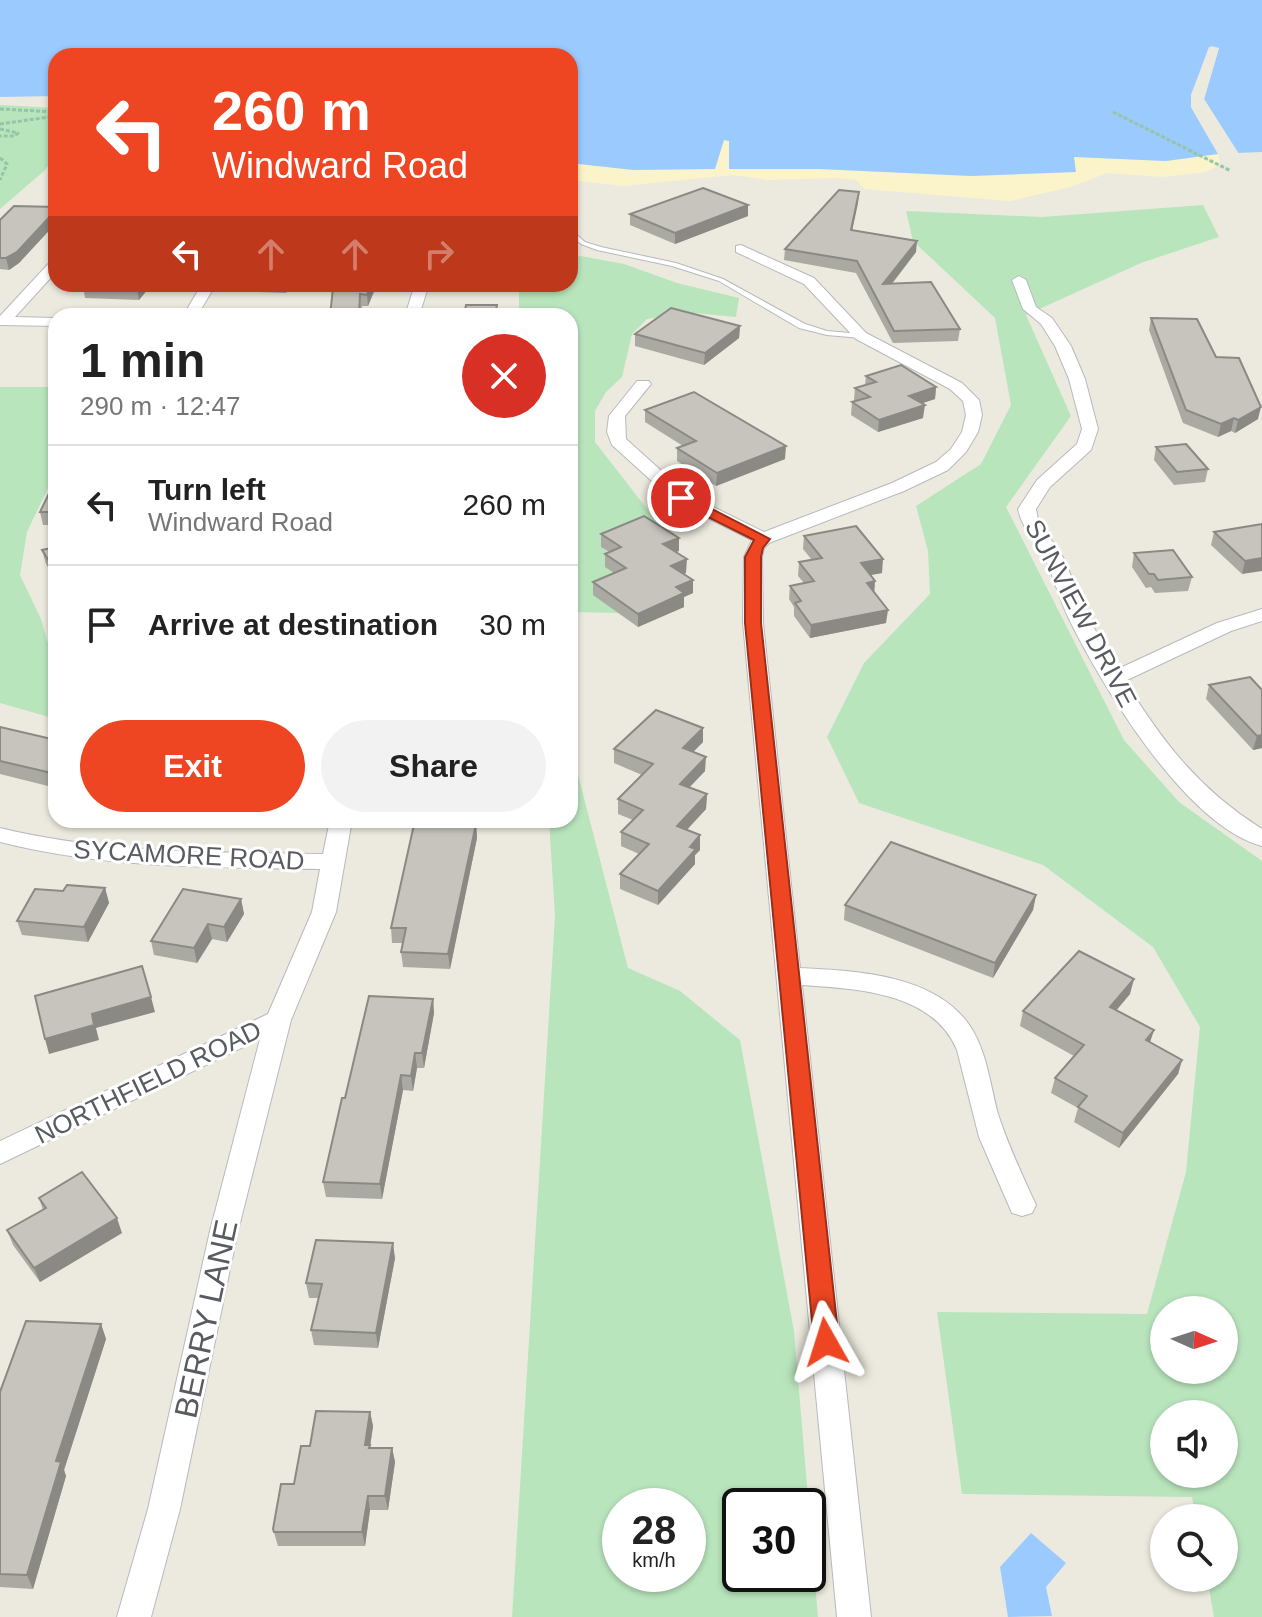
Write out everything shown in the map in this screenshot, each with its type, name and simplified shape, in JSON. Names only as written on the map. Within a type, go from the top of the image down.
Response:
[{"type":"street","points":[[741,249],[809,281],[861,336],[956,386],[971,400],[974,415],[970,432],[958,452],[942,466],[898,487],[763,539],[755,547],[753,557],[753,623],[854,1617]]},
{"type":"street","points":[[2,321],[48,272]]},
{"type":"street","name":"SUNVIEW DRIVE","points":[[1019,280],[1030,309],[1047,321],[1063,346],[1077,379],[1090,429],[1085,446],[1043,484],[1027,509],[1029,520],[1055,559],[1078,618],[1143,727],[1183,779],[1219,812],[1262,839]]},
{"type":"street","points":[[2,321],[48,322]]},
{"type":"street","points":[[643,384],[618,410],[615,434],[618,441],[681,498],[763,539]]},
{"type":"street","points":[[1113,679],[1224,627],[1262,615]]},
{"type":"street","name":"NORTHFIELD ROAD","points":[[1,1152],[125,1096],[278,1020],[324,912],[339,828]]},
{"type":"street","name":"SYCAMORE ROAD","points":[[0,835],[61,848],[128,856],[332,862]]},
{"type":"street","points":[[790,976],[845,979],[915,994],[938,1008],[960,1030],[966,1044],[977,1072],[984,1110],[1022,1205]]},
{"type":"street","name":"BERRY LANE","points":[[134,1617],[164,1509],[224,1231],[278,1020]]},
{"type":"lane","points":[[578,238],[599,249],[674,264],[721,280],[802,326],[827,333],[861,336]]},
{"type":"path","points":[[0,109],[48,113]]},
{"type":"path","points":[[1113,112],[1231,171]]},
{"type":"path","points":[[0,126],[48,116]]},
{"type":"path","points":[[0,126],[18,133],[15,136],[0,136]]},
{"type":"path","points":[[0,158],[7,164],[0,180]]},
{"type":"green space","points":[[0,105],[48,108],[48,166],[0,209]]},
{"type":"green space","points":[[1203,205],[1219,237],[1141,263],[1026,315],[1071,416],[1006,507],[1124,740],[1179,802],[1262,861],[1262,1617],[1214,1617],[1210,1592],[1238,1592],[1238,1504],[1193,1504],[1192,1497],[962,1494],[937,1312],[1147,1314],[1150,1303],[1150,1384],[1238,1384],[1238,1296],[1152,1296],[1186,1172],[1200,1027],[1153,947],[1043,865],[859,803],[827,737],[864,663],[930,594],[928,551],[916,506],[981,464],[1011,405],[995,318],[913,241],[906,211],[1042,217]]},
{"type":"green space","points":[[578,255],[624,264],[677,283],[739,298],[736,317],[694,313],[647,319],[632,334],[622,377],[606,392],[595,411],[595,442],[658,523],[601,547],[621,561],[626,581],[618,613],[578,612],[578,308],[519,308],[519,292],[578,292]]},
{"type":"green space","points":[[0,387],[48,387],[48,488],[27,532],[20,575],[41,619],[48,644],[48,717],[0,703]]},
{"type":"green space","points":[[578,775],[628,968],[680,991],[740,1040],[794,1331],[807,1488],[722,1488],[722,1592],[816,1592],[818,1617],[512,1617],[555,916],[550,828],[578,828]]},
{"type":"sand","points":[[724,140],[729,141],[729,169],[819,169],[971,176],[1075,172],[1074,157],[1166,161],[1218,154],[1220,165],[1206,172],[1164,177],[1107,173],[1071,187],[1010,201],[865,189],[856,180],[836,178],[768,180],[732,175],[623,186],[578,181],[578,164],[633,170],[715,169]]},
{"type":"water","points":[[0,0],[1262,0],[1262,152],[1237,153],[1204,99],[1219,48],[1211,46],[1191,95],[1191,107],[1218,154],[1166,161],[1074,157],[1076,172],[971,176],[819,169],[729,169],[729,141],[724,140],[715,169],[633,170],[578,164],[578,48],[48,48],[48,96],[0,97]]},
{"type":"water","points":[[1031,1533],[1066,1563],[1046,1587],[1052,1616],[1008,1617],[1000,1567]]},
{"type":"pier","points":[[1209,47],[1219,48],[1204,99],[1241,157],[1234,155],[1200,100],[1214,50],[1195,96],[1195,106],[1222,152],[1220,157],[1191,107],[1191,95]]},
{"type":"building","points":[[703,188],[748,205],[675,233],[630,214]]},
{"type":"building","points":[[839,190],[859,192],[851,230],[917,241],[883,284],[931,282],[960,329],[894,331],[857,261],[785,249]]},
{"type":"building","points":[[14,206],[48,207],[48,219],[17,252],[6,258],[0,258],[0,220]]},
{"type":"building","points":[[333,292],[368,292],[367,295],[360,294],[359,308],[331,308]]},
{"type":"building","points":[[466,305],[497,305],[496,308],[465,308]]},
{"type":"building","points":[[671,308],[740,326],[705,353],[635,334]]},
{"type":"building","points":[[1151,318],[1197,319],[1216,357],[1239,358],[1261,407],[1238,420],[1234,418],[1221,424],[1186,410]]},
{"type":"building","points":[[901,365],[936,387],[909,396],[925,405],[879,420],[852,402],[870,397],[855,388],[876,382],[866,376]]},
{"type":"building","points":[[694,392],[786,446],[717,473],[677,448],[696,441],[645,410]]},
{"type":"building","points":[[1186,444],[1208,469],[1177,472],[1156,447]]},
{"type":"building","points":[[48,496],[48,512],[40,512]]},
{"type":"building","points":[[644,516],[679,538],[663,544],[687,559],[671,566],[693,580],[676,587],[684,593],[638,614],[593,582],[626,568],[605,554],[621,547],[601,534]]},
{"type":"building","points":[[1262,524],[1262,558],[1245,561],[1214,532]]},
{"type":"building","points":[[856,526],[883,559],[861,563],[875,581],[867,583],[888,610],[811,625],[795,603],[801,601],[790,586],[814,581],[799,562],[822,558],[804,536]]},
{"type":"building","points":[[1173,550],[1192,577],[1158,580],[1154,574],[1149,574],[1134,553]]},
{"type":"building","points":[[1250,677],[1262,690],[1262,735],[1257,736],[1209,685]]},
{"type":"building","points":[[656,710],[703,728],[683,748],[706,757],[680,784],[707,794],[677,826],[700,835],[690,847],[696,849],[658,891],[620,874],[649,844],[621,832],[643,810],[618,799],[653,764],[614,749]]},
{"type":"building","points":[[0,727],[48,738],[48,772],[0,761]]},
{"type":"building","points":[[413,828],[475,828],[448,954],[401,952],[406,928],[391,928]]},
{"type":"building","points":[[891,842],[1036,895],[995,963],[845,905]]},
{"type":"building","points":[[67,885],[105,888],[84,927],[17,921],[35,889],[63,891]]},
{"type":"building","points":[[183,889],[241,899],[224,927],[208,924],[194,948],[151,941]]},
{"type":"building","points":[[1079,951],[1134,979],[1110,1007],[1154,1030],[1146,1040],[1182,1060],[1123,1133],[1078,1107],[1087,1096],[1055,1078],[1084,1045],[1023,1011]]},
{"type":"building","points":[[142,966],[151,997],[92,1014],[94,1025],[45,1039],[35,996]]},
{"type":"building","points":[[369,996],[433,999],[422,1053],[415,1053],[411,1076],[401,1075],[380,1184],[323,1182],[342,1098],[345,1098]]},
{"type":"building","points":[[82,1172],[117,1218],[34,1268],[7,1230],[46,1208],[39,1198]]},
{"type":"building","points":[[316,1240],[393,1243],[376,1333],[311,1330],[322,1284],[306,1283]]},
{"type":"building","points":[[26,1321],[101,1324],[56,1461],[61,1462],[27,1575],[0,1574],[0,1392]]},
{"type":"building","points":[[316,1411],[370,1412],[365,1445],[370,1445],[369,1448],[392,1448],[385,1496],[368,1496],[362,1532],[274,1532],[281,1484],[294,1484],[301,1446],[310,1446]]},
{"type":"route","points":[[681,498],[763,539],[755,547],[753,557],[753,623],[826,1342]]}]
